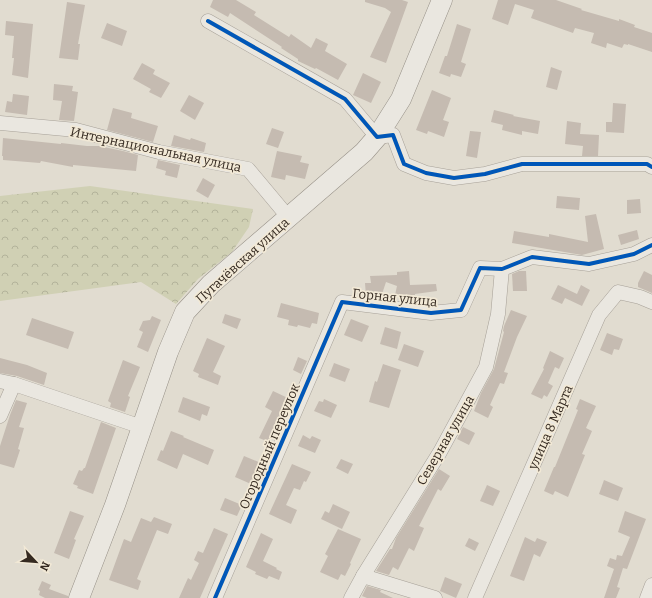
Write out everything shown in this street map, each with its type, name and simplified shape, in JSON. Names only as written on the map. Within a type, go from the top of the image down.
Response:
[{"type":"main road","name":"Пугачёвская улица","points":[[79,598],[115,506],[168,352],[185,312],[211,284],[364,152],[377,137],[401,99],[442,0]]},
{"type":"street","points":[[208,21],[345,99],[377,137],[392,135],[404,164],[426,173],[454,178],[485,174],[522,164],[647,164],[652,167]]},
{"type":"street","name":"Интернациональная улица","points":[[0,124],[76,130],[159,152],[248,168],[289,218]]},
{"type":"street","name":"Горная улица","points":[[342,302],[431,313],[461,310],[480,268],[502,269],[532,257],[589,264],[634,254],[652,245]]},
{"type":"street","name":"Северная улица","points":[[351,598],[363,576],[440,452],[486,367],[498,314],[502,269]]},
{"type":"street","name":"улица 8 Марта","points":[[475,598],[599,315],[618,292],[640,297],[652,302]]},
{"type":"street","name":"Огородный переулок","points":[[215,598],[342,302]]},
{"type":"street","points":[[0,381],[14,384],[142,427]]},
{"type":"street","points":[[0,416],[14,384]]},
{"type":"street","points":[[363,576],[435,598]]},
{"type":"street","points":[[647,598],[652,585]]},
{"type":"green space","points":[[90,186],[253,209],[249,227],[232,252],[198,279],[176,304],[141,282],[0,301],[0,196]]},
{"type":"building","points":[[213,0],[236,0],[256,12],[254,15],[289,37],[291,34],[311,48],[316,38],[328,44],[325,51],[347,64],[338,80],[316,68],[315,69],[298,61],[298,59],[281,48],[282,47],[230,13],[228,17],[210,7]]},
{"type":"building","points":[[365,0],[402,0],[408,2],[386,63],[370,57],[391,12],[385,8],[365,2]]},
{"type":"building","points":[[498,0],[556,0],[582,9],[581,10],[619,21],[619,19],[635,25],[634,27],[652,33],[652,52],[628,44],[624,44],[622,48],[607,43],[606,48],[591,43],[594,33],[575,28],[573,33],[531,18],[534,10],[515,4],[508,25],[492,19]]},
{"type":"building","points":[[67,2],[85,5],[78,44],[80,44],[78,60],[59,58]]},
{"type":"building","points":[[6,21],[33,24],[28,78],[12,75],[14,36],[5,35]]},
{"type":"building","points":[[107,23],[127,31],[122,46],[101,38]]},
{"type":"building","points":[[457,24],[471,29],[461,62],[466,64],[461,77],[451,74],[450,77],[439,73],[445,56],[447,56]]},
{"type":"building","points":[[142,63],[155,70],[153,74],[170,83],[161,98],[149,92],[151,89],[133,79]]},
{"type":"building","points":[[551,67],[562,71],[557,90],[546,87]]},
{"type":"building","points":[[363,73],[381,82],[371,103],[353,95]]},
{"type":"building","points":[[54,84],[73,86],[72,91],[78,92],[74,121],[59,120],[62,101],[53,100]]},
{"type":"building","points":[[432,90],[451,98],[443,120],[449,122],[444,137],[428,131],[427,134],[416,130]]},
{"type":"building","points":[[13,94],[29,96],[27,115],[5,112],[7,101],[12,102]]},
{"type":"building","points":[[189,95],[204,103],[195,120],[180,111]]},
{"type":"building","points":[[613,103],[626,104],[624,133],[606,132],[606,122],[612,122]]},
{"type":"building","points":[[113,108],[132,113],[131,118],[158,126],[153,142],[107,130]]},
{"type":"building","points":[[494,110],[514,115],[513,116],[540,121],[538,134],[522,131],[522,135],[502,130],[503,125],[491,122]]},
{"type":"building","points":[[567,121],[581,123],[580,134],[599,135],[598,156],[582,156],[583,146],[565,144]]},
{"type":"building","points":[[272,128],[284,132],[278,148],[266,144]]},
{"type":"building","points":[[470,131],[481,132],[477,158],[466,156]]},
{"type":"building","points":[[174,135],[190,140],[191,138],[206,143],[204,152],[171,146]]},
{"type":"building","points":[[3,138],[99,146],[123,151],[138,155],[136,171],[73,165],[73,167],[41,161],[40,163],[3,160]]},
{"type":"building","points":[[277,151],[302,156],[300,162],[309,164],[305,179],[286,175],[285,180],[271,177]]},
{"type":"building","points":[[158,160],[180,165],[177,178],[165,175],[166,171],[156,168]]},
{"type":"building","points":[[203,178],[215,185],[208,198],[196,191]]},
{"type":"building","points":[[557,196],[580,198],[579,210],[556,208]]},
{"type":"building","points":[[640,199],[641,213],[627,214],[627,200]]},
{"type":"building","points":[[596,214],[604,249],[582,255],[512,243],[514,231],[549,237],[549,234],[588,242],[585,216]]},
{"type":"building","points":[[637,230],[639,239],[621,245],[618,235]]},
{"type":"building","points":[[409,271],[410,285],[436,284],[437,291],[399,296],[395,295],[397,286],[386,282],[381,297],[366,296],[365,283],[371,283],[370,276],[397,275],[397,272]]},
{"type":"building","points":[[519,271],[526,271],[527,291],[513,291],[512,274]]},
{"type":"building","points":[[644,271],[652,275],[652,293],[638,287],[638,283]]},
{"type":"building","points":[[558,285],[577,294],[581,285],[590,290],[582,306],[565,298],[562,304],[551,299]]},
{"type":"building","points":[[281,303],[319,313],[317,324],[312,323],[310,328],[298,325],[297,327],[288,325],[289,320],[277,317]]},
{"type":"building","points":[[511,310],[527,316],[517,337],[504,372],[508,373],[504,384],[500,383],[490,405],[493,407],[488,418],[474,411],[481,393],[494,369],[504,332],[504,326]]},
{"type":"building","points":[[225,314],[241,319],[237,329],[222,323]]},
{"type":"building","points":[[152,316],[161,320],[148,352],[137,347],[143,332],[139,330],[143,321],[150,320]]},
{"type":"building","points":[[32,318],[74,332],[68,349],[26,335]]},
{"type":"building","points":[[351,319],[369,326],[362,342],[344,335]]},
{"type":"building","points":[[385,327],[401,332],[397,349],[380,344]]},
{"type":"building","points":[[607,333],[623,339],[619,350],[614,349],[612,355],[600,350]]},
{"type":"building","points":[[207,338],[225,346],[213,372],[221,376],[218,385],[198,377],[199,374],[193,371]]},
{"type":"building","points":[[404,344],[424,351],[418,367],[398,360]]},
{"type":"building","points":[[550,351],[564,358],[559,369],[555,367],[548,383],[553,386],[547,397],[544,395],[542,399],[531,394],[544,369],[543,368]]},
{"type":"building","points":[[298,357],[307,361],[301,374],[293,370]]},
{"type":"building","points":[[0,358],[27,365],[47,373],[44,385],[17,376],[0,373]]},
{"type":"building","points":[[123,360],[140,367],[128,396],[130,397],[125,412],[110,407],[111,403],[108,401]]},
{"type":"building","points":[[334,363],[350,369],[345,382],[329,376]]},
{"type":"building","points":[[383,364],[401,370],[389,408],[369,402],[375,381],[377,382]]},
{"type":"building","points":[[273,391],[290,399],[269,442],[259,438],[272,411],[265,407]]},
{"type":"building","points":[[183,397],[210,407],[207,416],[202,414],[200,421],[178,412]]},
{"type":"building","points":[[324,399],[337,405],[331,418],[314,411],[319,401],[323,402]]},
{"type":"building","points":[[580,399],[596,406],[586,428],[592,431],[582,454],[585,455],[568,497],[555,491],[553,495],[544,491],[578,410],[576,409]]},
{"type":"building","points":[[16,400],[27,403],[19,427],[24,428],[18,449],[20,450],[14,468],[0,464],[0,446]]},
{"type":"building","points":[[101,422],[116,428],[93,494],[77,488],[78,486],[73,484],[79,470],[82,471],[85,468]]},
{"type":"building","points":[[463,427],[475,433],[469,445],[457,439]]},
{"type":"building","points":[[171,431],[214,450],[208,465],[183,454],[177,469],[157,460],[161,450],[163,451]]},
{"type":"building","points":[[303,435],[310,439],[312,436],[321,440],[315,453],[298,446]]},
{"type":"building","points":[[244,456],[261,463],[251,484],[235,477]]},
{"type":"building","points":[[341,459],[353,464],[348,474],[336,468]]},
{"type":"building","points":[[292,464],[311,472],[306,482],[304,481],[300,490],[294,488],[286,505],[297,510],[291,524],[269,514]]},
{"type":"building","points":[[439,469],[450,476],[441,491],[438,489],[419,526],[424,528],[414,551],[409,548],[398,570],[393,567],[389,575],[376,571],[390,549],[392,549],[396,538]]},
{"type":"building","points":[[604,480],[623,488],[618,501],[599,494]]},
{"type":"building","points":[[487,485],[500,491],[493,506],[480,501]]},
{"type":"building","points":[[225,498],[242,505],[237,516],[220,510]]},
{"type":"building","points":[[333,504],[350,512],[342,529],[321,519],[325,511],[329,513]]},
{"type":"building","points":[[70,511],[84,516],[74,539],[76,540],[69,559],[54,553]]},
{"type":"building","points":[[625,511],[646,519],[627,569],[623,568],[617,587],[620,588],[616,598],[604,598],[614,569],[607,566],[610,558],[616,560],[617,555],[622,556],[630,537],[618,532]]},
{"type":"building","points":[[154,517],[172,524],[168,534],[157,530],[137,579],[141,581],[138,590],[109,580],[124,539],[131,542],[141,518],[151,522]]},
{"type":"building","points":[[214,528],[228,534],[200,598],[179,598],[188,578],[191,580],[199,563],[194,560],[198,551],[203,553]]},
{"type":"building","points":[[338,529],[361,539],[345,576],[341,574],[338,580],[320,572],[328,556],[325,554]]},
{"type":"building","points":[[261,533],[273,539],[263,561],[282,572],[279,580],[269,576],[267,579],[255,574],[256,572],[246,567]]},
{"type":"building","points":[[525,537],[535,542],[537,538],[547,542],[540,557],[534,554],[524,581],[510,576]]},
{"type":"building","points":[[469,538],[479,543],[475,551],[465,546]]},
{"type":"building","points":[[445,577],[462,584],[456,598],[440,591]]},
{"type":"building","points":[[42,581],[51,585],[49,589],[68,596],[68,598],[45,598],[39,595],[40,591],[38,590]]},
{"type":"building","points":[[367,586],[381,590],[380,592],[393,598],[367,598],[362,596]]},
{"type":"cycle path","points":[[208,21],[345,99],[377,137],[393,135],[404,164],[426,173],[454,178],[485,174],[522,164],[647,164],[652,167]]},
{"type":"cycle path","points":[[215,598],[342,302],[431,313],[461,310],[480,268],[502,269],[532,257],[589,264],[634,254],[652,245]]}]
